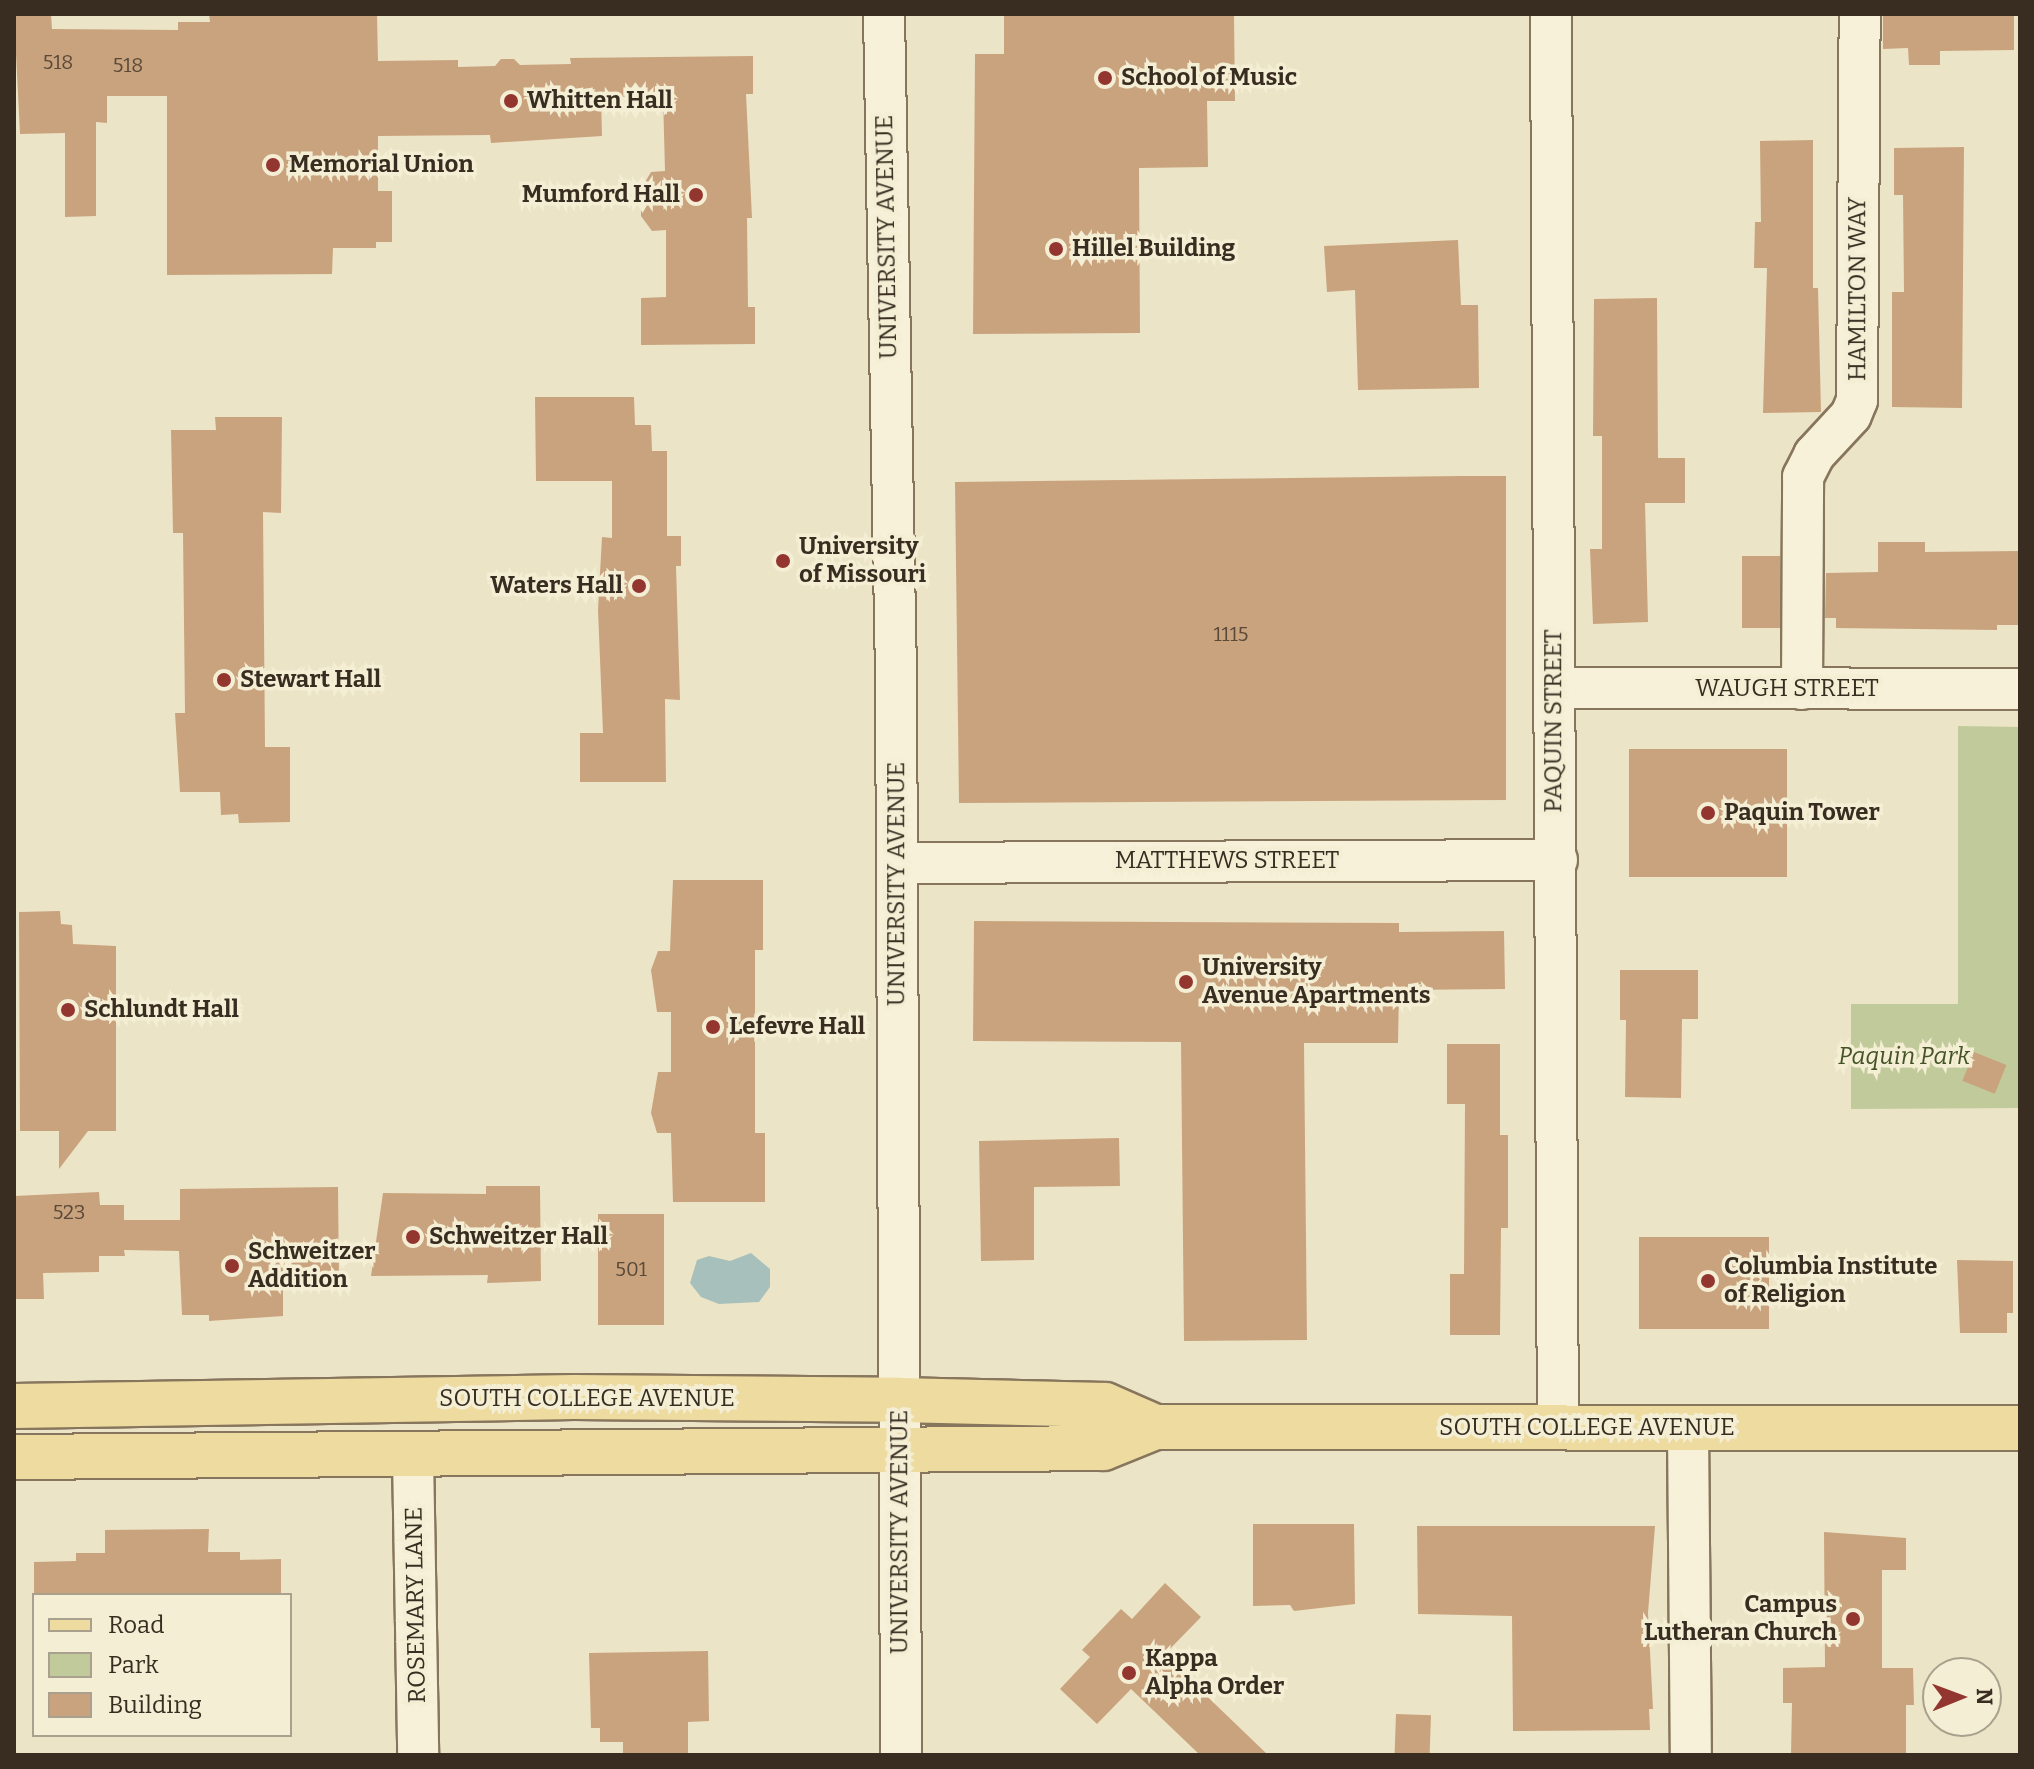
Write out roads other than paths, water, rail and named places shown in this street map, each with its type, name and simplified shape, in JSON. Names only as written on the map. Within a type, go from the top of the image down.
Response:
[{"type":"main road","name":"SOUTH COLLEGE AVENUE","points":[[14,1406],[574,1397],[899,1400],[1105,1405],[1155,1427]]},
{"type":"main road","name":"SOUTH COLLEGE AVENUE","points":[[14,1457],[1103,1448],[1155,1427],[2020,1428]]},
{"type":"street","name":"UNIVERSITY AVENUE","points":[[884,14],[897,863],[901,1755]]},
{"type":"street","name":"PAQUIN STREET","points":[[1551,14],[1558,1428]]},
{"type":"street","name":"HAMILTON WAY","points":[[1802,689],[1803,477],[1814,455],[1851,415],[1857,400],[1860,14]]},
{"type":"street","name":"WAUGH STREET","points":[[1555,688],[2020,689]]},
{"type":"street","name":"MATTHEWS STREET","points":[[897,863],[1557,860]]},
{"type":"street","points":[[1688,1428],[1691,1755]]},
{"type":"street","name":"ROSEMARY LANE","points":[[413,1455],[418,1755]]},
{"type":"water","points":[[751,1253],[770,1269],[770,1287],[759,1302],[719,1304],[701,1297],[690,1283],[697,1260],[709,1256],[730,1261]]},
{"type":"place","name":"School of Music","points":[[1105,78]]},
{"type":"place","name":"Whitten Hall","points":[[511,101]]},
{"type":"place","name":"Memorial Union","points":[[273,165]]},
{"type":"place","name":"Mumford Hall","points":[[696,195]]},
{"type":"place","name":"Hillel Building","points":[[1056,249]]},
{"type":"place","name":"University of Missouri","points":[[783,561]]},
{"type":"place","name":"Waters Hall","points":[[639,586]]},
{"type":"place","name":"Stewart Hall","points":[[224,680]]},
{"type":"place","name":"Paquin Tower","points":[[1708,813]]},
{"type":"place","name":"University Avenue Apartments","points":[[1186,982]]},
{"type":"place","name":"Schlundt Hall","points":[[68,1010]]},
{"type":"place","name":"Lefevre Hall","points":[[713,1027]]},
{"type":"place","name":"Schweitzer Hall","points":[[413,1237]]},
{"type":"place","name":"Schweitzer Addition","points":[[232,1266]]},
{"type":"place","name":"Columbia Institute of Religion","points":[[1708,1281]]},
{"type":"place","name":"Campus Lutheran Church","points":[[1853,1619]]},
{"type":"place","name":"Kappa Alpha Order","points":[[1129,1673]]},
{"type":"park label","name":"Paquin Park","points":[[1904,1057]]}]
